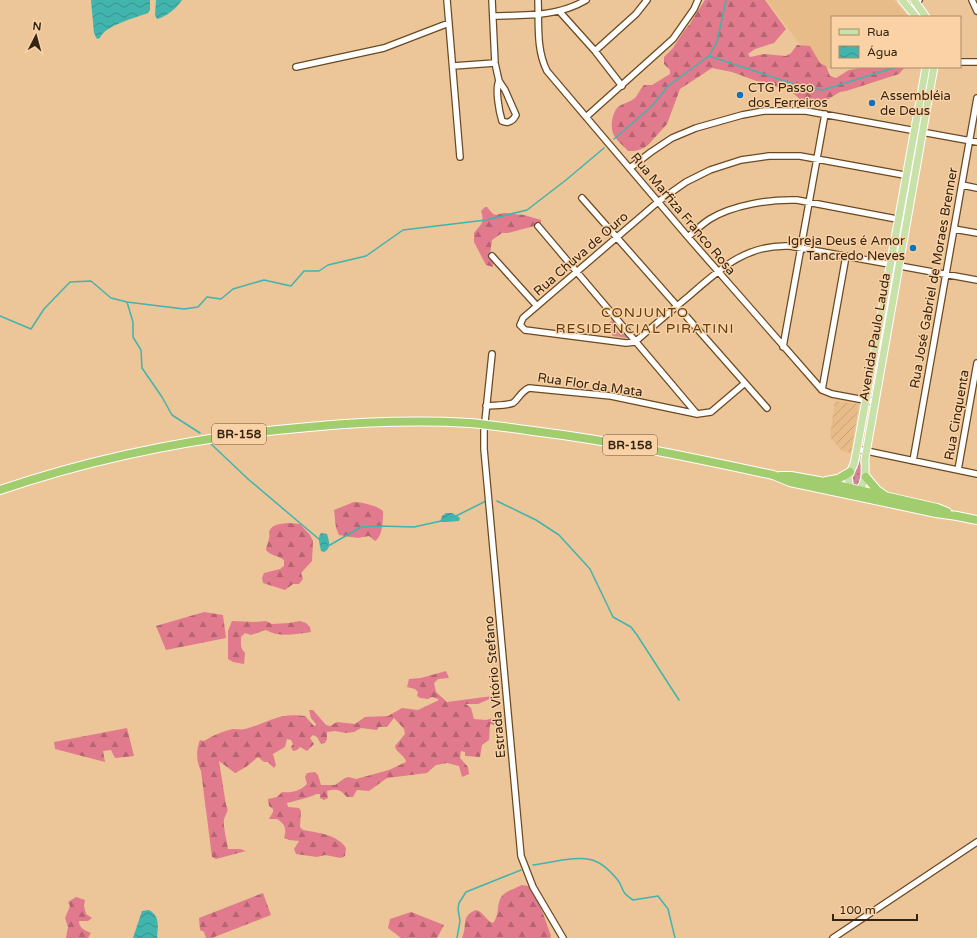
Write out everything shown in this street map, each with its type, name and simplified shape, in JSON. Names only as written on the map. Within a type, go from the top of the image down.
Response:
[{"type":"highway","name":"BR-158","points":[[0,490],[46,475],[125,455],[193,441],[256,432],[373,422],[420,421],[484,425],[624,444],[774,475],[791,476],[819,481],[854,492],[936,513],[977,520]]},
{"type":"highway","points":[[819,481],[838,479],[850,472]]},
{"type":"highway","name":"BR-158","points":[[774,475],[790,482],[886,497],[937,508],[957,516]]},
{"type":"highway","points":[[866,477],[877,490],[886,497]]},
{"type":"main road","points":[[902,0],[915,16]]},
{"type":"main road","points":[[916,1],[925,16]]},
{"type":"main road","name":"Avenida Paulo Lauda","points":[[926,68],[857,449],[848,482],[854,492],[863,485],[866,477],[866,451],[934,68]]},
{"type":"street","points":[[447,0],[460,157]]},
{"type":"street","points":[[492,0],[495,63],[499,81],[505,90],[516,115],[512,121],[502,121],[500,116],[497,91],[499,81]]},
{"type":"street","name":"Rua Marfiza Franco Rosa","points":[[538,0],[541,61],[547,71],[783,347],[822,390]]},
{"type":"street","points":[[492,16],[560,12],[576,6],[586,0]]},
{"type":"street","points":[[595,51],[636,14],[647,0]]},
{"type":"street","points":[[586,117],[673,39],[694,9],[698,0]]},
{"type":"street","points":[[972,0],[977,11]]},
{"type":"street","points":[[910,8],[916,1]]},
{"type":"street","points":[[560,12],[595,51],[622,86]]},
{"type":"street","points":[[296,67],[384,48],[449,23]]},
{"type":"street","points":[[961,62],[977,62]]},
{"type":"street","points":[[453,66],[495,63]]},
{"type":"street","name":"Rua José Gabriel de Moraes Brenner","points":[[913,461],[977,98]]},
{"type":"street","points":[[630,168],[672,138],[710,123],[742,114],[764,111],[800,111],[824,114],[977,142]]},
{"type":"street","points":[[783,347],[824,114]]},
{"type":"street","name":"Rua Chuva de Ouro","points":[[636,342],[626,343],[525,330],[520,325],[523,318],[659,201],[686,182],[710,170],[741,160],[769,156],[800,156],[915,177]]},
{"type":"street","points":[[962,185],[977,188]]},
{"type":"street","points":[[582,198],[767,408]]},
{"type":"street","points":[[688,236],[710,219],[734,209],[753,204],[780,200],[797,200],[907,221]]},
{"type":"street","points":[[538,226],[697,414],[711,412],[745,383]]},
{"type":"street","points":[[954,230],[977,234]]},
{"type":"street","points":[[636,342],[718,271],[738,257],[753,251],[780,246],[801,248],[977,280]]},
{"type":"street","points":[[492,256],[537,306]]},
{"type":"street","points":[[846,256],[822,390],[832,394],[875,402]]},
{"type":"street","name":"Estrada Vitório Stefano","points":[[492,354],[484,425],[484,449],[521,856],[533,887],[562,938]]},
{"type":"street","name":"Rua Cinquenta","points":[[958,470],[977,363]]},
{"type":"street","name":"Rua Flor da Mata","points":[[486,406],[514,402],[521,393],[529,388],[611,396],[697,414]]},
{"type":"street","points":[[857,449],[977,474]]},
{"type":"street","points":[[833,938],[977,842]]},
{"type":"shaded area","points":[[766,0],[894,0],[908,16],[831,16],[831,68],[820,70]]},
{"type":"shaded area","points":[[613,320],[628,338],[613,336],[605,326]]},
{"type":"shaded area","points":[[835,401],[859,404],[851,453],[842,451],[830,437]]},
{"type":"shaded area","points":[[859,461],[862,468],[862,475],[861,482],[857,487],[853,485],[852,479],[854,470]]},
{"type":"green space","points":[[705,0],[765,0],[786,29],[774,43],[755,49],[748,54],[750,57],[764,54],[786,56],[791,53],[797,45],[810,46],[820,63],[826,66],[830,76],[836,78],[849,70],[861,68],[904,68],[899,74],[840,92],[820,104],[808,103],[800,99],[788,89],[765,84],[732,72],[712,68],[680,89],[667,124],[649,144],[644,148],[635,151],[628,151],[613,134],[612,121],[614,113],[622,104],[635,98],[644,85],[652,85],[670,74],[670,70],[664,64],[664,57],[673,48]]},
{"type":"green space","points":[[485,207],[496,215],[504,213],[524,215],[541,220],[541,223],[538,225],[508,233],[502,233],[492,240],[490,254],[493,267],[486,265],[474,242],[474,233],[482,223],[483,218],[481,211]]},
{"type":"green space","points":[[354,502],[377,507],[383,511],[381,532],[378,539],[375,541],[369,536],[358,538],[339,535],[336,528],[334,510]]},
{"type":"green space","points":[[278,524],[300,524],[310,535],[313,541],[312,561],[301,573],[303,579],[299,584],[293,584],[285,590],[263,583],[262,578],[264,573],[280,569],[284,566],[284,560],[270,553],[266,550],[266,548],[269,541],[270,529]]},
{"type":"green space","points":[[204,612],[223,615],[226,638],[166,650],[156,626]]},
{"type":"green space","points":[[232,621],[266,621],[272,624],[300,621],[306,623],[310,627],[311,632],[282,635],[266,630],[251,635],[245,633],[241,637],[242,648],[245,653],[244,664],[233,662],[228,659],[228,631]]},
{"type":"green space","points":[[446,671],[449,678],[438,679],[434,683],[436,692],[447,702],[500,695],[500,697],[492,698],[478,704],[466,704],[471,708],[474,719],[486,720],[494,718],[495,721],[494,725],[490,724],[489,740],[482,745],[480,757],[465,756],[465,752],[461,751],[460,758],[468,767],[469,774],[462,777],[459,766],[447,763],[436,765],[427,773],[387,778],[369,791],[357,790],[353,797],[347,797],[341,791],[334,790],[327,791],[328,798],[324,800],[320,798],[320,794],[316,794],[287,803],[288,807],[299,808],[301,811],[300,827],[303,830],[321,833],[332,837],[342,843],[346,848],[345,856],[341,858],[325,855],[317,857],[296,854],[294,849],[299,841],[284,838],[284,825],[277,819],[269,819],[273,809],[269,806],[268,799],[277,797],[282,792],[292,792],[302,788],[307,784],[305,777],[307,773],[315,772],[318,775],[321,785],[335,785],[345,778],[349,777],[356,779],[389,770],[406,762],[395,746],[405,734],[404,729],[394,718],[387,727],[379,727],[377,730],[361,728],[354,732],[346,733],[335,731],[327,732],[327,739],[325,743],[321,744],[317,737],[313,735],[310,738],[314,744],[307,751],[300,747],[293,751],[291,747],[293,744],[291,740],[287,739],[285,747],[273,754],[276,765],[274,768],[268,762],[264,762],[258,757],[246,767],[235,773],[219,761],[226,805],[228,809],[224,823],[228,849],[240,849],[246,851],[216,859],[212,857],[201,771],[197,759],[200,740],[204,741],[225,731],[245,729],[280,717],[295,715],[305,716],[315,727],[316,724],[311,718],[309,710],[313,710],[326,725],[330,726],[337,722],[355,724],[365,717],[388,716],[402,708],[418,710],[439,700],[432,697],[428,699],[417,696],[418,692],[415,689],[407,687],[409,679],[421,678]]},
{"type":"green space","points":[[127,728],[134,756],[115,758],[111,750],[103,751],[105,762],[55,749],[54,742]]},
{"type":"green space","points":[[522,885],[528,886],[535,894],[551,936],[550,938],[462,938],[466,918],[471,912],[476,910],[479,911],[493,923],[497,916],[501,897],[508,891]]},
{"type":"green space","points":[[263,893],[271,915],[212,938],[206,938],[204,932],[200,930],[199,918]]},
{"type":"green space","points":[[76,897],[85,900],[84,906],[86,914],[92,918],[88,921],[79,921],[84,930],[91,933],[88,938],[66,938],[68,927],[65,918],[70,906],[68,902]]},
{"type":"green space","points":[[411,912],[444,925],[437,938],[401,938],[388,928],[390,919]]},
{"type":"water","points":[[91,0],[150,0],[150,10],[148,13],[114,26],[97,39],[94,33]]},
{"type":"water","points":[[156,0],[182,0],[171,12],[157,19],[155,15]]},
{"type":"water","points":[[446,513],[452,513],[460,518],[459,521],[440,522],[442,516]]},
{"type":"water","points":[[321,533],[327,534],[329,542],[327,550],[324,552],[321,551],[319,542]]},
{"type":"water","points":[[149,910],[153,912],[157,918],[158,938],[133,938],[142,911]]},
{"type":"waterway","points":[[614,139],[652,106],[668,86],[709,56],[717,42],[726,0]]},
{"type":"waterway","points":[[709,56],[803,87],[823,90],[894,68]]},
{"type":"waterway","points":[[0,316],[31,329],[44,309],[70,282],[91,281],[111,298],[127,302],[184,309],[198,307],[207,297],[221,299],[233,289],[264,280],[291,286],[304,271],[319,271],[328,265],[366,256],[403,230],[486,220],[527,210],[604,148]]},
{"type":"waterway","points":[[127,302],[133,322],[133,337],[141,350],[142,368],[162,397],[172,415],[200,433]]},
{"type":"waterway","points":[[210,443],[248,479],[320,540]]},
{"type":"waterway","points":[[456,516],[486,501]]},
{"type":"waterway","points":[[497,501],[536,520],[559,535],[590,569],[613,617],[631,627],[679,700]]},
{"type":"waterway","points":[[328,545],[361,527],[414,527],[441,521]]},
{"type":"waterway","points":[[533,865],[582,858],[598,862],[615,876],[624,892],[633,900],[658,896],[668,909],[675,938]]},
{"type":"waterway","points":[[457,938],[460,921],[458,909],[459,903],[466,892],[521,870]]},
{"type":"place","name":"CTG Passo dos Ferreiros","points":[[740,95]]},
{"type":"place","name":"Assembléia de Deus","points":[[872,103]]},
{"type":"place","name":"Igreja Deus é Amor Tancredo Neves","points":[[913,248]]},
{"type":"district","name":"CONJUNTO RESIDENCIAL PIRATINI","points":[[645,320]]}]
